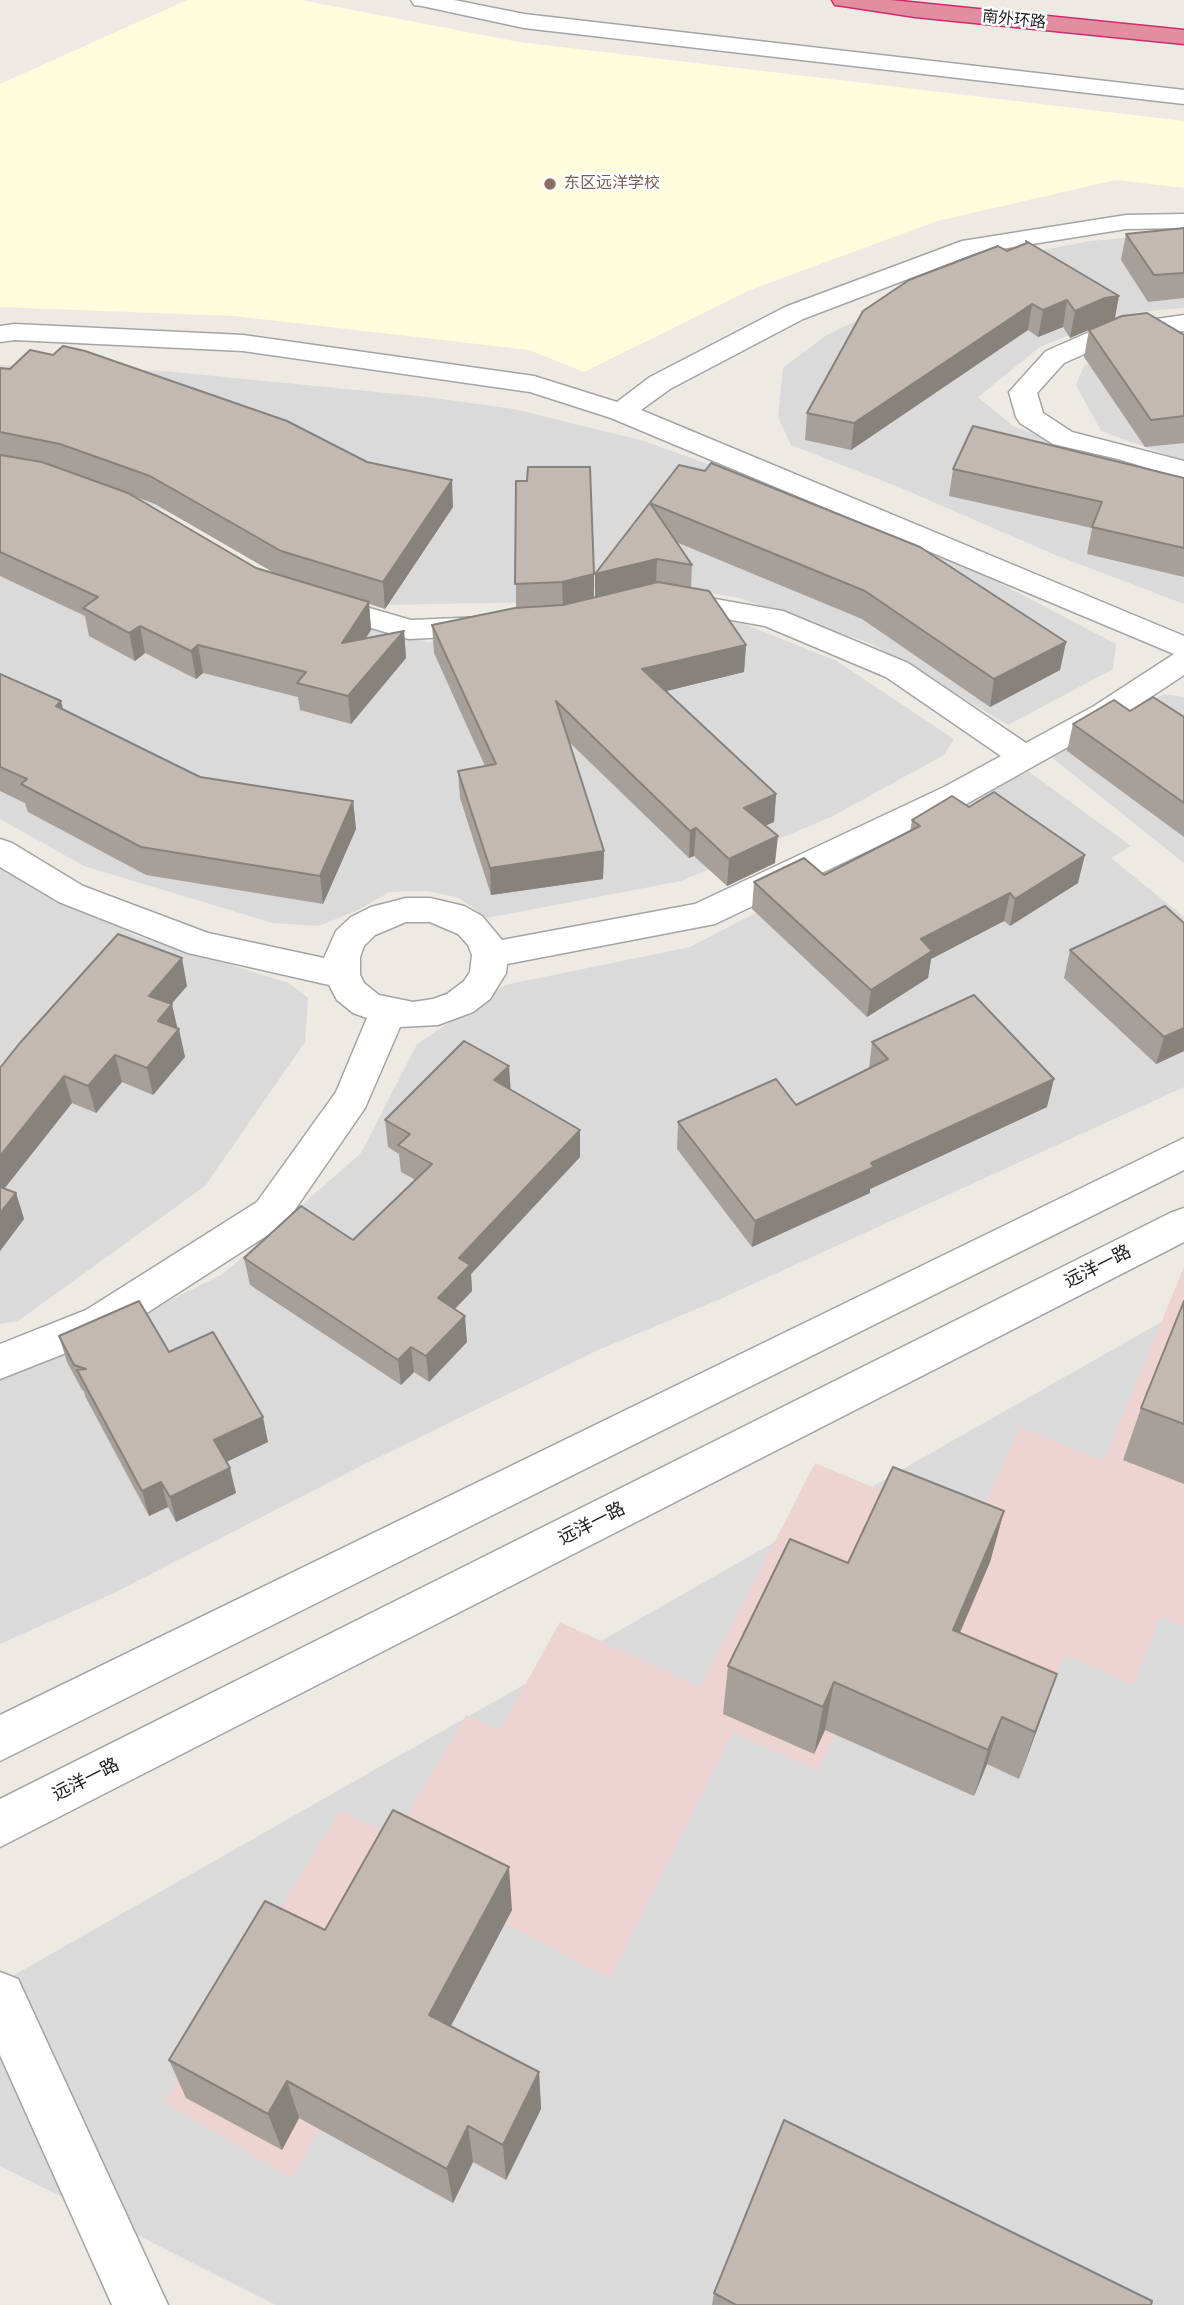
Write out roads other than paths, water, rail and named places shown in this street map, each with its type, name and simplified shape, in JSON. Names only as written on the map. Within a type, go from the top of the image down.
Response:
[{"type":"highway","name":"南外环路","points":[[843,0],[1184,37]]},
{"type":"street","points":[[422,0],[524,20],[1184,97]]},
{"type":"street","points":[[621,412],[660,383],[794,313],[971,246],[1126,222],[1184,221]]},
{"type":"street","points":[[1184,323],[1110,333],[1055,357],[1023,392],[1030,417],[1063,438],[1125,452],[1184,470]]},
{"type":"street","points":[[0,334],[15,332],[243,343],[534,384],[621,412],[1184,647]]},
{"type":"street","points":[[297,595],[409,630],[512,624]]},
{"type":"street","points":[[644,601],[657,598],[772,618],[897,670],[1025,757]]},
{"type":"street","points":[[490,955],[703,915],[956,795],[1105,713],[1184,661]]},
{"type":"street","points":[[0,851],[71,894],[201,944],[342,975]]},
{"type":"street","points":[[406,910],[441,913],[470,925],[484,939],[490,955],[488,973],[477,990],[460,1003],[426,1014],[388,1012],[366,1004],[350,991],[342,975],[342,957],[349,940],[363,926],[383,916],[406,910]]},
{"type":"street","points":[[0,1362],[100,1322],[271,1213],[352,1098],[388,1012]]},
{"type":"street","points":[[0,1739],[1184,1153]]},
{"type":"street","name":"远洋一路","points":[[0,1824],[1184,1224]]},
{"type":"street","points":[[0,1997],[140,2305]]},
{"type":"place","name":"东区远洋学校","points":[[550,184]]}]
